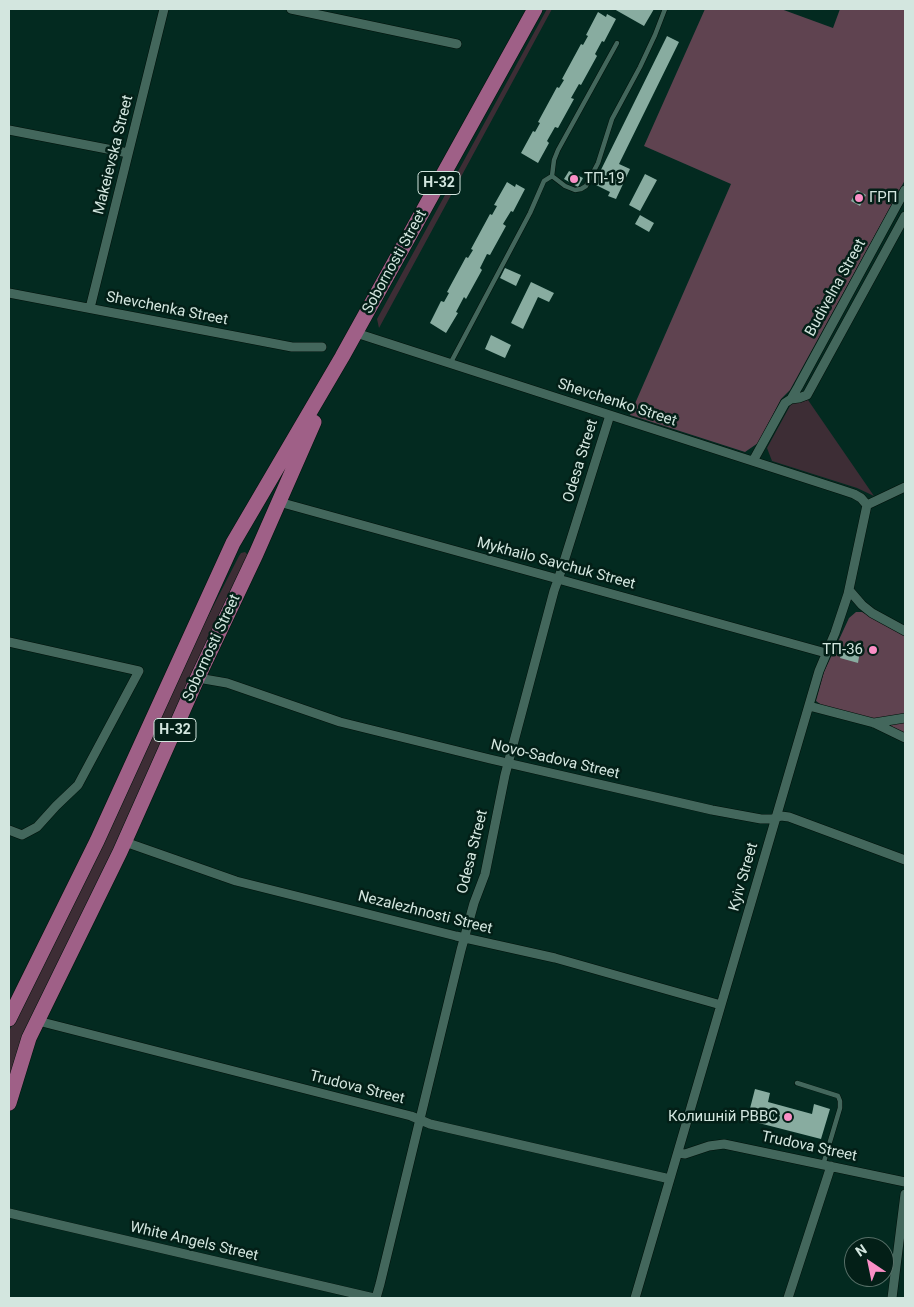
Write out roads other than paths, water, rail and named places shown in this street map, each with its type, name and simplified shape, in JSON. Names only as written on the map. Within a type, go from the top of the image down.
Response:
[{"type":"main road","name":"Sobornosti Street","points":[[9,1019],[97,841],[233,543],[356,333],[535,9]]},
{"type":"main road","name":"Sobornosti Street","points":[[9,1102],[29,1038],[125,842],[256,554],[342,357]]},
{"type":"street","name":"Makeievska Street","points":[[90,308],[164,9]]},
{"type":"street","points":[[291,9],[457,44]]},
{"type":"street","points":[[9,130],[128,153]]},
{"type":"street","name":"Budivelna Street","points":[[753,462],[785,404],[798,387],[905,190]]},
{"type":"street","name":"Budivelna Street","points":[[791,398],[807,396],[905,216]]},
{"type":"street","name":"Shevchenka Street","points":[[9,293],[292,347],[322,347]]},
{"type":"street","name":"Shevchenko Street","points":[[356,333],[854,494],[861,498],[866,505]]},
{"type":"street","name":"Odesa Street","points":[[375,1298],[465,937],[474,903],[485,874],[505,775],[554,591],[610,415]]},
{"type":"street","points":[[866,505],[905,487]]},
{"type":"street","name":"Mykhailo Savchuk Street","points":[[279,502],[826,653]]},
{"type":"street","name":"Kyiv Street","points":[[635,1298],[819,671],[836,633],[849,590],[866,505]]},
{"type":"street","points":[[849,590],[872,613],[905,631]]},
{"type":"street","points":[[9,642],[139,671],[78,785],[37,827],[22,835],[9,830]]},
{"type":"street","name":"Novo-Sadova Street","points":[[198,678],[227,683],[340,722],[508,764],[712,810],[761,819],[772,819],[781,816],[789,817],[905,860]]},
{"type":"street","points":[[809,706],[874,723],[905,738]]},
{"type":"street","points":[[874,723],[905,718]]},
{"type":"street","name":"Nezalezhnosti Street","points":[[125,842],[236,881],[555,958],[721,1005]]},
{"type":"street","name":"Trudova Street","points":[[38,1020],[411,1116],[430,1124],[670,1179]]},
{"type":"street","name":"Trudova Street","points":[[678,1153],[686,1154],[710,1146],[724,1144],[905,1182]]},
{"type":"street","points":[[788,1298],[827,1165]]},
{"type":"street","points":[[892,1298],[905,1194]]},
{"type":"street","name":"White Angels Street","points":[[9,1214],[375,1298]]},
{"type":"lane","points":[[552,176],[564,186],[575,190],[586,186],[598,163],[612,119],[640,67],[665,9]]},
{"type":"lane","points":[[552,176],[554,160],[558,150],[617,43]]},
{"type":"lane","points":[[450,364],[530,213],[544,181],[552,176]]},
{"type":"lane","points":[[797,1084],[838,1096],[840,1101],[827,1165]]},
{"type":"place","name":"ТП-19","points":[[574,179]]},
{"type":"place","name":"ГРП","points":[[859,198]]},
{"type":"place","name":"ТП-36","points":[[873,650]]},
{"type":"place","name":"Колишній РВВС","points":[[788,1117]]}]
